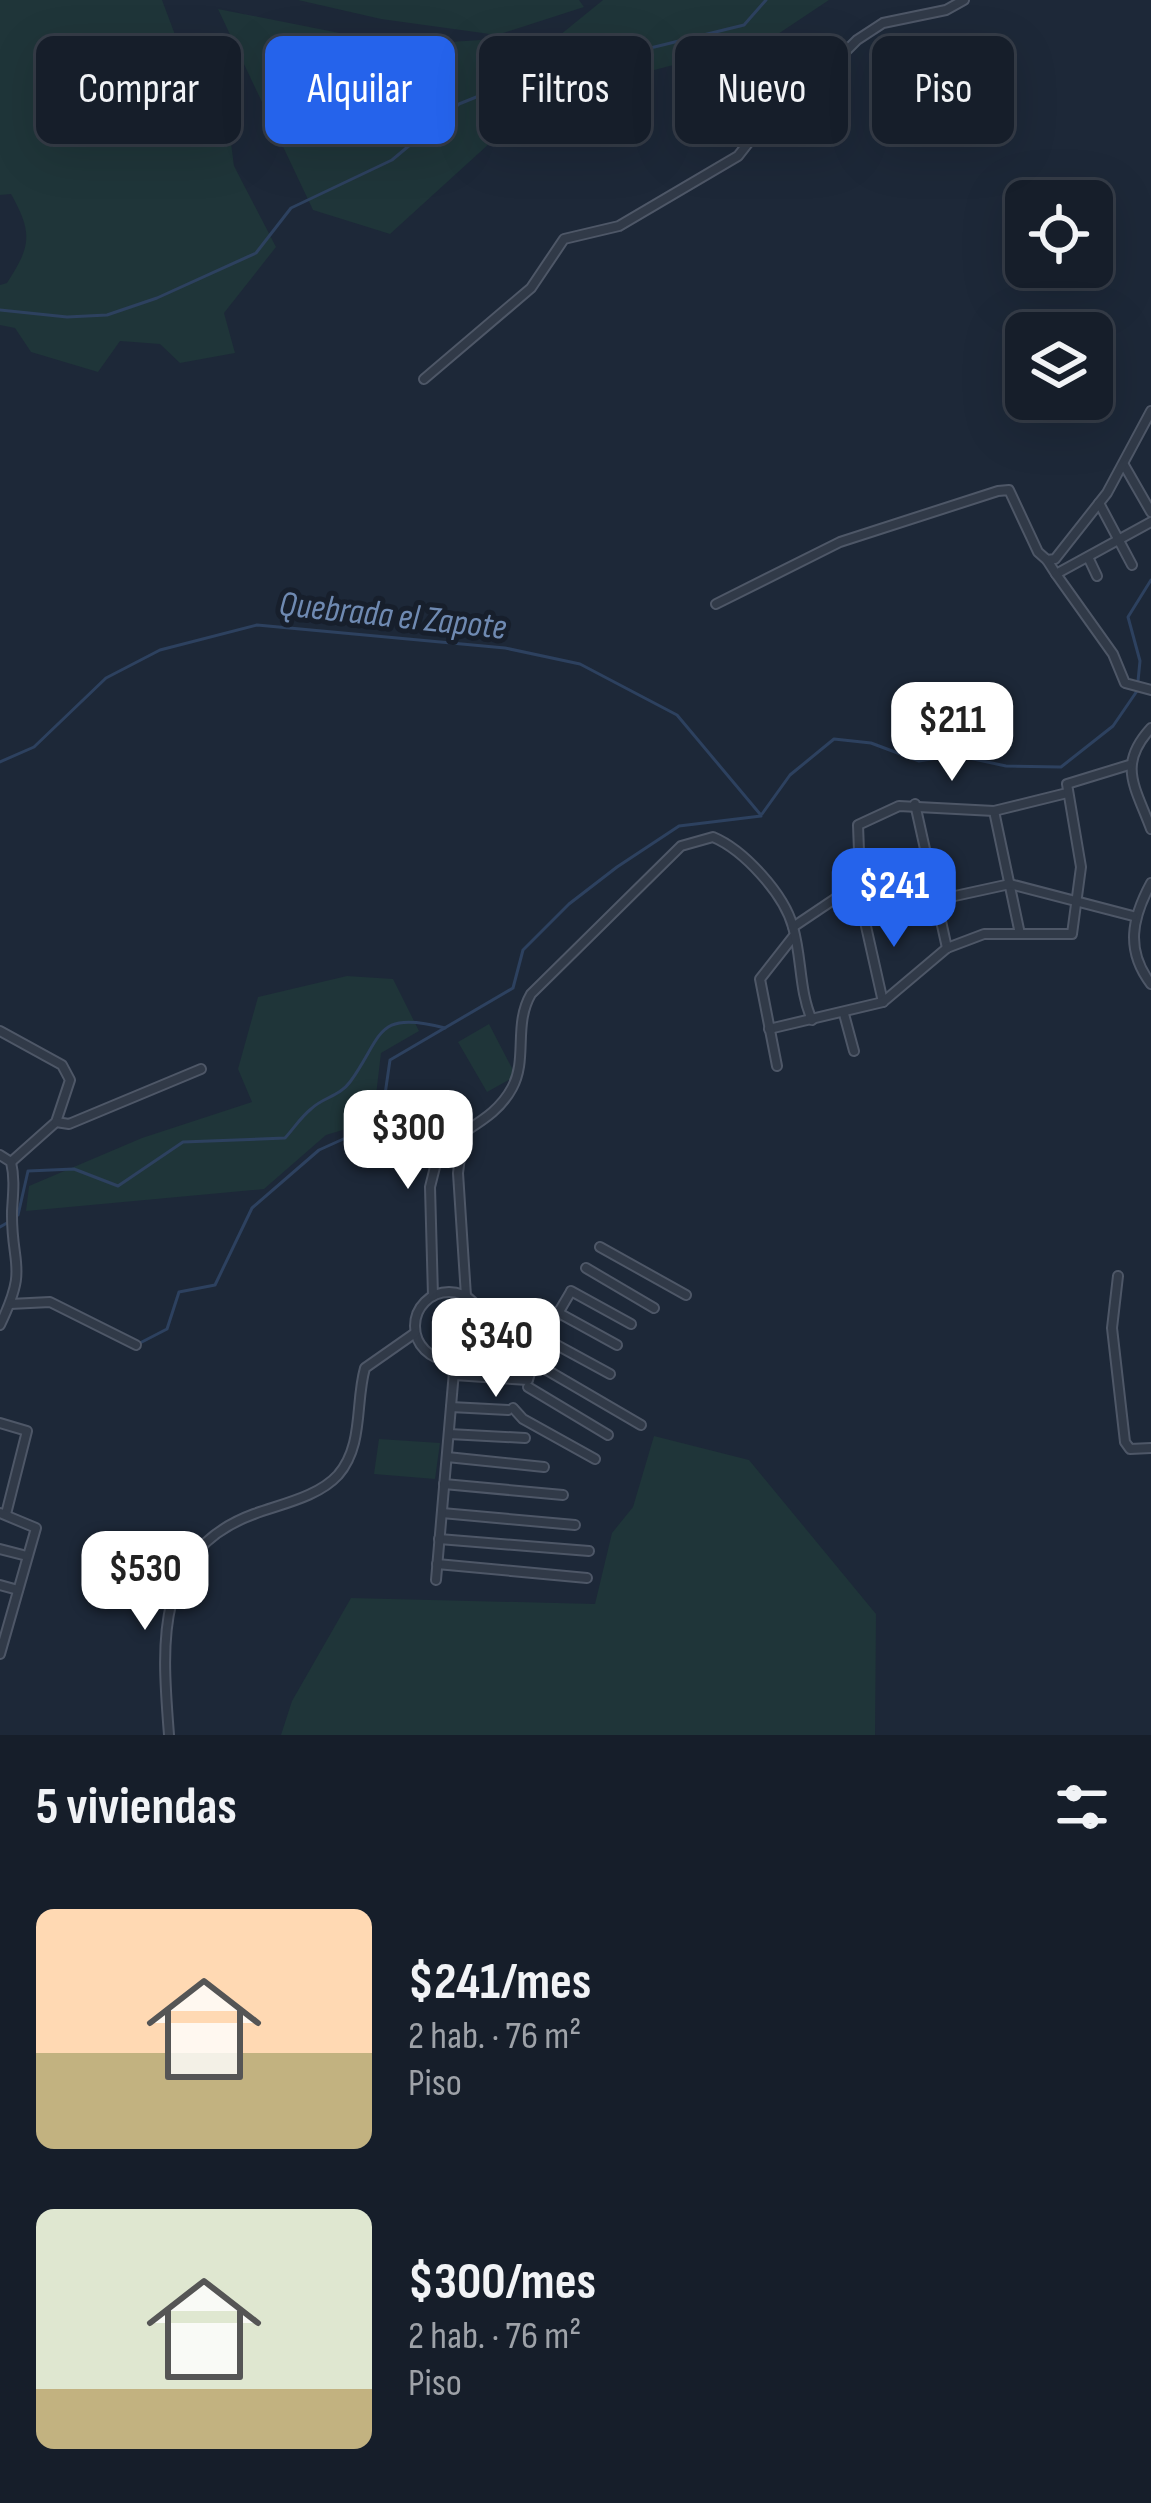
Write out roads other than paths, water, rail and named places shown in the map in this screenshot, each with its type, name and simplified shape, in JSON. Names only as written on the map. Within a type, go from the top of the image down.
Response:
[{"type":"street","points":[[424,379],[531,288],[564,239],[619,226],[650,212],[738,156],[771,114],[796,101],[857,40],[883,23],[946,10],[964,0]]},
{"type":"street","points":[[1047,560],[1055,559],[1099,503],[1151,411]]},
{"type":"street","points":[[1138,427],[1151,427]]},
{"type":"street","points":[[1124,464],[1151,512]]},
{"type":"street","points":[[716,604],[840,542],[1009,490],[1047,560],[1113,654],[1125,682],[1151,690]]},
{"type":"street","points":[[1099,503],[1132,565]]},
{"type":"street","points":[[1056,574],[1151,521]]},
{"type":"street","points":[[1088,557],[1097,576]]},
{"type":"street","points":[[1151,728],[1134,747],[1129,765],[1151,829]]},
{"type":"street","points":[[769,1029],[844,1014],[885,998],[946,948],[984,934],[1072,934],[1081,867],[1067,793],[1071,782],[1129,765]]},
{"type":"street","points":[[885,998],[861,904],[858,825],[915,804],[994,811],[1067,793]]},
{"type":"street","points":[[915,804],[946,948]]},
{"type":"street","points":[[994,811],[1020,934]]},
{"type":"street","points":[[433,1296],[430,1178],[439,1151],[493,1115],[512,1088],[522,1010],[532,994],[692,839],[712,837],[729,843],[769,886],[794,932],[812,1021]]},
{"type":"street","points":[[777,1066],[760,979],[821,903],[860,882]]},
{"type":"street","points":[[1151,883],[1133,916],[1132,942],[1151,984]]},
{"type":"street","points":[[863,916],[1010,884],[1133,916]]},
{"type":"street","points":[[861,904],[876,914]]},
{"type":"street","points":[[844,1014],[854,1052]]},
{"type":"street","points":[[0,1031],[68,1072],[68,1093],[56,1122],[11,1162],[12,1216],[21,1267],[0,1325]]},
{"type":"street","points":[[56,1122],[69,1124],[201,1069]]},
{"type":"street","points":[[464,1134],[458,1173],[466,1296],[482,1313],[484,1331],[472,1352],[455,1360],[425,1351],[416,1333],[420,1309],[433,1296],[466,1296]]},
{"type":"street","points":[[0,1155],[11,1162]]},
{"type":"street","points":[[600,1247],[686,1295]]},
{"type":"street","points":[[586,1268],[653,1308]]},
{"type":"street","points":[[1118,1276],[1112,1328],[1125,1442],[1130,1449],[1151,1448]]},
{"type":"street","points":[[454,1375],[524,1381],[542,1337],[570,1292],[632,1324]]},
{"type":"street","points":[[10,1304],[50,1302],[136,1345]]},
{"type":"street","points":[[557,1312],[617,1345]]},
{"type":"street","points":[[169,1735],[166,1644],[177,1578],[196,1549],[223,1526],[323,1488],[339,1474],[355,1446],[365,1368],[416,1333]]},
{"type":"street","points":[[542,1337],[610,1374]]},
{"type":"street","points":[[436,1580],[455,1360]]},
{"type":"street","points":[[533,1362],[641,1425]]},
{"type":"street","points":[[528,1387],[608,1436]]},
{"type":"street","points":[[451,1407],[510,1409],[595,1459]]},
{"type":"street","points":[[0,1423],[27,1431],[3,1514],[35,1528],[4,1621],[0,1654]]},
{"type":"street","points":[[448,1434],[525,1438]]},
{"type":"street","points":[[447,1457],[544,1467]]},
{"type":"street","points":[[444,1484],[563,1495]]},
{"type":"street","points":[[442,1513],[575,1525]]},
{"type":"street","points":[[440,1539],[589,1551]]},
{"type":"street","points":[[0,1549],[28,1556]]},
{"type":"street","points":[[437,1564],[587,1578]]},
{"type":"street","points":[[0,1585],[18,1590]]},
{"type":"waterway","points":[[0,310],[67,317],[107,315],[157,298],[256,253],[291,208],[392,160],[459,104],[516,81],[744,25],[766,0]]},
{"type":"waterway","points":[[1138,681],[1140,661],[1128,617],[1151,580]]},
{"type":"waterway","name":"Quebrada el Zapote","points":[[0,762],[34,747],[106,678],[160,650],[257,625],[505,648],[580,664],[677,715],[760,814]]},
{"type":"waterway","points":[[762,814],[790,775],[834,739],[871,743],[919,761],[955,755],[1006,766],[1061,767],[1113,726],[1137,691]]},
{"type":"waterway","points":[[138,1344],[167,1329],[179,1292],[215,1285],[252,1208],[319,1150],[381,1122],[390,1060],[513,988],[523,950],[569,904],[679,826],[761,816]]},
{"type":"waterway","points":[[18,1215],[28,1171],[74,1169],[118,1186],[183,1142],[285,1138],[316,1105],[346,1087],[383,1031],[405,1022],[445,1028]]},
{"type":"waterway","points":[[0,1227],[7,1223]]}]
